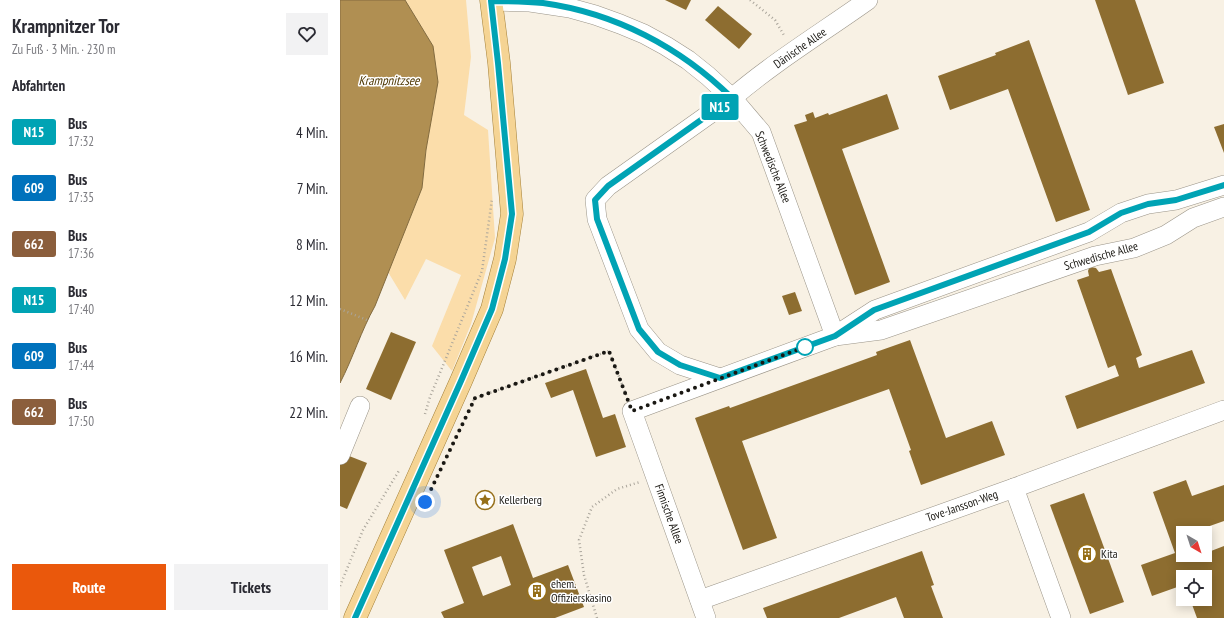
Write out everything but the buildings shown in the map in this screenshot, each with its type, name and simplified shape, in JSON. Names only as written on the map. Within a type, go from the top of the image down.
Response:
[{"type":"main road","points":[[355,618],[489,316],[505,259],[512,214],[491,0]]},
{"type":"street","name":"Schwedische Allee","points":[[491,0],[530,2],[570,8],[620,24],[655,40],[688,60],[732,98],[761,132],[835,336]]},
{"type":"street","name":"Dänische Allee","points":[[720,378],[680,365],[658,352],[639,329],[597,219],[595,200],[608,186],[732,98],[794,51],[868,0]]},
{"type":"street","name":"Schwedische Allee","points":[[835,336],[874,310],[1089,232],[1121,213],[1148,204],[1176,200],[1224,185]]},
{"type":"street","name":"Schwedische Allee","points":[[632,411],[835,336],[881,330],[1095,256],[1134,248],[1166,235],[1193,218],[1224,207]]},
{"type":"street","points":[[340,455],[360,406]]},
{"type":"street","name":"Tove-Jansson-Weg","points":[[700,600],[1014,488],[1224,410]]},
{"type":"street","name":"Finnische Allee","points":[[632,411],[706,618]]},
{"type":"street","points":[[1014,488],[1061,618]]},
{"type":"path","points":[[750,0],[775,20],[794,51]]},
{"type":"path","points":[[424,418],[430,397],[482,271],[492,192]]},
{"type":"path","points":[[340,309],[367,320]]},
{"type":"path","points":[[472,402],[475,398],[609,351],[632,411]]},
{"type":"path","points":[[340,586],[364,530],[403,465]]},
{"type":"path","points":[[597,618],[584,575],[579,540],[592,507],[617,489],[656,477]]},
{"type":"shaded area","points":[[405,0],[466,0],[471,57],[464,115],[488,130],[495,238],[471,324],[452,371],[432,346],[461,275],[426,259],[405,300],[388,272],[422,188],[433,46]]},
{"type":"water","name":"Krampnitzsee","points":[[340,0],[405,0],[433,46],[438,82],[426,150],[422,188],[375,306],[365,325],[340,383]]},
{"type":"bus line","name":"N15","points":[[355,618],[492,309],[505,259],[512,214],[491,1],[530,2],[570,8],[620,24],[644,34],[688,60],[732,98],[608,186],[595,200],[597,219],[639,329],[658,352],[680,365],[704,374],[720,378],[835,336],[874,310],[1089,232],[1121,213],[1148,204],[1176,200],[1224,185]]},
{"type":"place","name":"Kellerberg","points":[[485,500]]},
{"type":"place","name":"Kita","points":[[1087,554]]},
{"type":"place","name":"ehem. Offizierskasino","points":[[537,591]]},
{"type":"route","points":[[425,502],[475,398],[609,351],[632,411],[805,347]]}]
